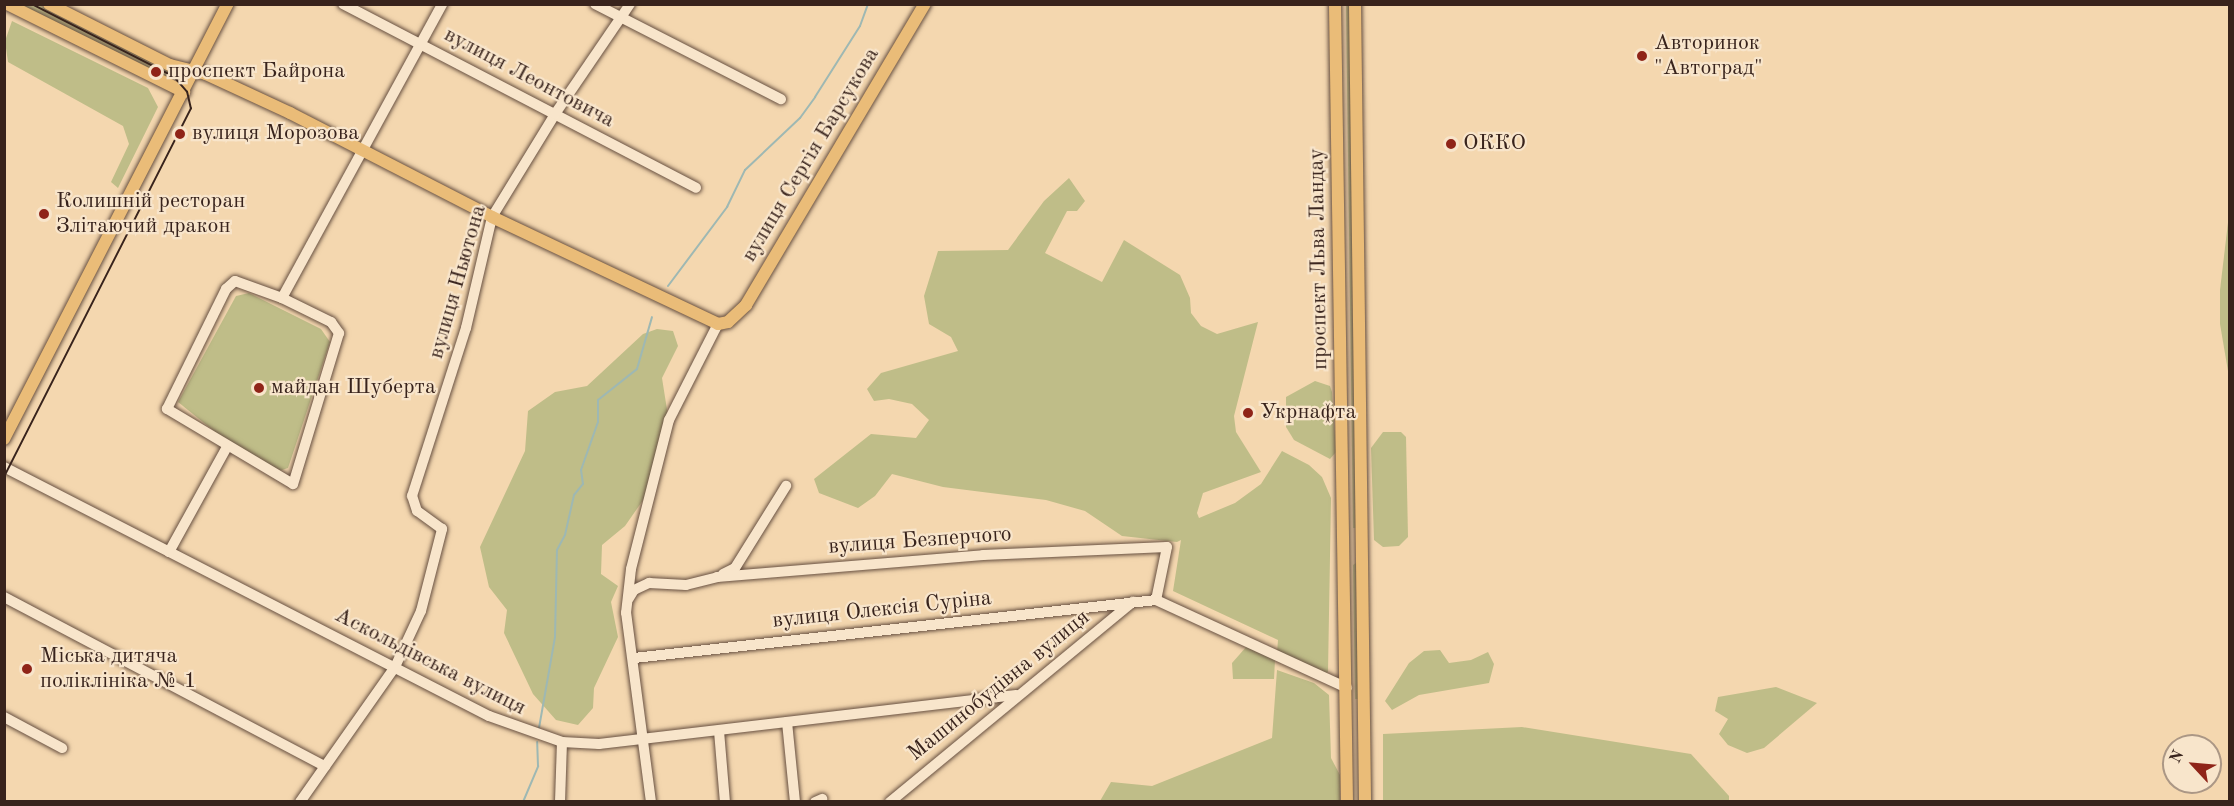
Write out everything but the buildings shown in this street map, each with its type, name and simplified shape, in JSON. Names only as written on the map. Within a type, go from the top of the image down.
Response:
[{"type":"main road","points":[[7,4],[184,92]]},
{"type":"main road","points":[[49,4],[170,65],[194,71],[362,150],[492,217],[723,323]]},
{"type":"main road","points":[[4,440],[228,4]]},
{"type":"main road","name":"вулиця Сергія Барсукова","points":[[723,323],[746,305],[925,4]]},
{"type":"main road","name":"проспект Льва Ландау","points":[[1335,4],[1347,801]]},
{"type":"main road","name":"проспект Льва Ландау","points":[[1355,4],[1364,533],[1365,801]]},
{"type":"main road","points":[[1343,534],[1364,533]]},
{"type":"street","name":"вулиця Леонтовича","points":[[343,4],[696,188]]},
{"type":"street","points":[[282,298],[442,4]]},
{"type":"street","points":[[595,4],[781,99]]},
{"type":"street","name":"вулиця Ньютона","points":[[300,801],[395,667],[421,611],[441,536],[438,524],[417,511],[412,496],[466,328],[492,217],[555,114],[630,4]]},
{"type":"street","points":[[241,281],[331,322],[339,333],[293,484],[227,447],[170,413],[167,405],[229,284],[241,281]]},
{"type":"street","points":[[651,801],[634,658],[626,613],[631,569],[669,420],[723,323]]},
{"type":"street","points":[[169,552],[227,447]]},
{"type":"street","name":"Аскольдівська вулиця","points":[[4,467],[489,716],[562,742],[599,744],[643,740],[1016,695]]},
{"type":"street","points":[[717,577],[735,568],[786,486]]},
{"type":"street","name":"вулиця Безперчого","points":[[629,598],[634,590],[649,583],[686,585],[717,577],[983,555],[1167,547],[1156,600]]},
{"type":"street","points":[[4,597],[325,766]]},
{"type":"street","points":[[1156,600],[1347,688]]},
{"type":"street","name":"вулиця Олексія Суріна","points":[[634,658],[1156,600]]},
{"type":"street","name":"Машинобудівна вулиця","points":[[890,801],[1016,695],[1134,602]]},
{"type":"street","points":[[4,717],[62,748]]},
{"type":"street","points":[[787,722],[795,801]]},
{"type":"street","points":[[719,730],[725,801]]},
{"type":"street","points":[[560,801],[562,742]]},
{"type":"shaded area","points":[[14,5],[39,5],[172,72],[168,81]]},
{"type":"shaded area","points":[[1346,5],[1351,5],[1357,528],[1353,528]]},
{"type":"shaded area","points":[[12,21],[148,88],[158,107],[118,188],[111,182],[129,144],[123,126],[8,62],[5,41]]},
{"type":"shaded area","points":[[1069,178],[1085,201],[1077,211],[1067,211],[1045,253],[1102,282],[1124,240],[1180,275],[1190,298],[1191,313],[1201,326],[1217,334],[1258,322],[1234,416],[1236,432],[1261,472],[1203,493],[1197,513],[1199,518],[1235,503],[1261,484],[1282,451],[1309,465],[1322,477],[1331,498],[1328,672],[1321,675],[1277,653],[1278,640],[1173,591],[1181,540],[1177,542],[1122,536],[1085,511],[1046,500],[943,487],[892,474],[875,496],[858,508],[819,493],[814,479],[871,434],[916,438],[929,420],[912,404],[889,399],[874,401],[867,389],[881,373],[958,351],[951,337],[929,324],[924,296],[938,251],[1008,250],[1044,201]]},
{"type":"shaded area","points":[[2229,214],[2229,377],[2220,324],[2220,290]]},
{"type":"shaded area","points":[[249,293],[321,329],[330,342],[288,468],[279,471],[219,435],[178,402],[236,296]]},
{"type":"shaded area","points":[[657,329],[673,331],[678,346],[662,378],[668,416],[648,493],[625,526],[602,545],[601,574],[618,586],[611,602],[618,637],[594,688],[593,708],[578,725],[556,720],[533,694],[504,633],[507,610],[489,587],[480,547],[525,451],[528,411],[555,392],[587,386],[643,334]]},
{"type":"shaded area","points":[[1315,381],[1330,386],[1332,392],[1336,452],[1330,459],[1294,440],[1286,427],[1286,397]]},
{"type":"shaded area","points":[[1383,432],[1401,432],[1406,437],[1408,537],[1399,546],[1383,547],[1374,540],[1371,448]]},
{"type":"shaded area","points":[[1356,563],[1359,699],[1355,699],[1353,565]]},
{"type":"shaded area","points":[[1247,646],[1275,660],[1274,679],[1233,679],[1232,663]]},
{"type":"shaded area","points":[[1440,650],[1449,663],[1471,660],[1488,652],[1494,664],[1489,683],[1419,695],[1392,710],[1385,701],[1409,663],[1424,651]]},
{"type":"shaded area","points":[[1277,670],[1314,683],[1329,695],[1331,758],[1340,775],[1340,801],[1100,801],[1111,782],[1152,786],[1272,738]]},
{"type":"shaded area","points":[[1776,687],[1817,703],[1764,748],[1747,753],[1728,745],[1719,734],[1728,719],[1715,711],[1718,697]]},
{"type":"shaded area","points":[[1522,727],[1691,754],[1729,796],[1729,801],[1383,801],[1383,734]]},
{"type":"waterway","points":[[668,286],[727,207],[745,170],[800,118],[815,97],[860,26],[868,4]]},
{"type":"waterway","points":[[539,728],[555,637],[557,550],[565,535],[574,495],[583,484],[581,470],[598,422],[598,400],[637,369],[652,317]]},
{"type":"waterway","points":[[523,802],[538,766],[537,742]]},
{"type":"tram line","points":[[4,477],[191,109],[187,92],[174,77],[31,4]]},
{"type":"place","name":"Авторинок \"Автоград\"","points":[[1642,56]]},
{"type":"place","name":"проспект Байрона","points":[[156,72]]},
{"type":"place","name":"вулиця Морозова","points":[[180,134]]},
{"type":"place","name":"ОККО","points":[[1451,144]]},
{"type":"place","name":"Колишній ресторан Злітаючий дракон","points":[[44,214]]},
{"type":"place","name":"майдан Шуберта","points":[[259,388]]},
{"type":"place","name":"Укрнафта","points":[[1248,413]]},
{"type":"place","name":"Міська дитяча поліклініка № 1","points":[[27,669]]}]
